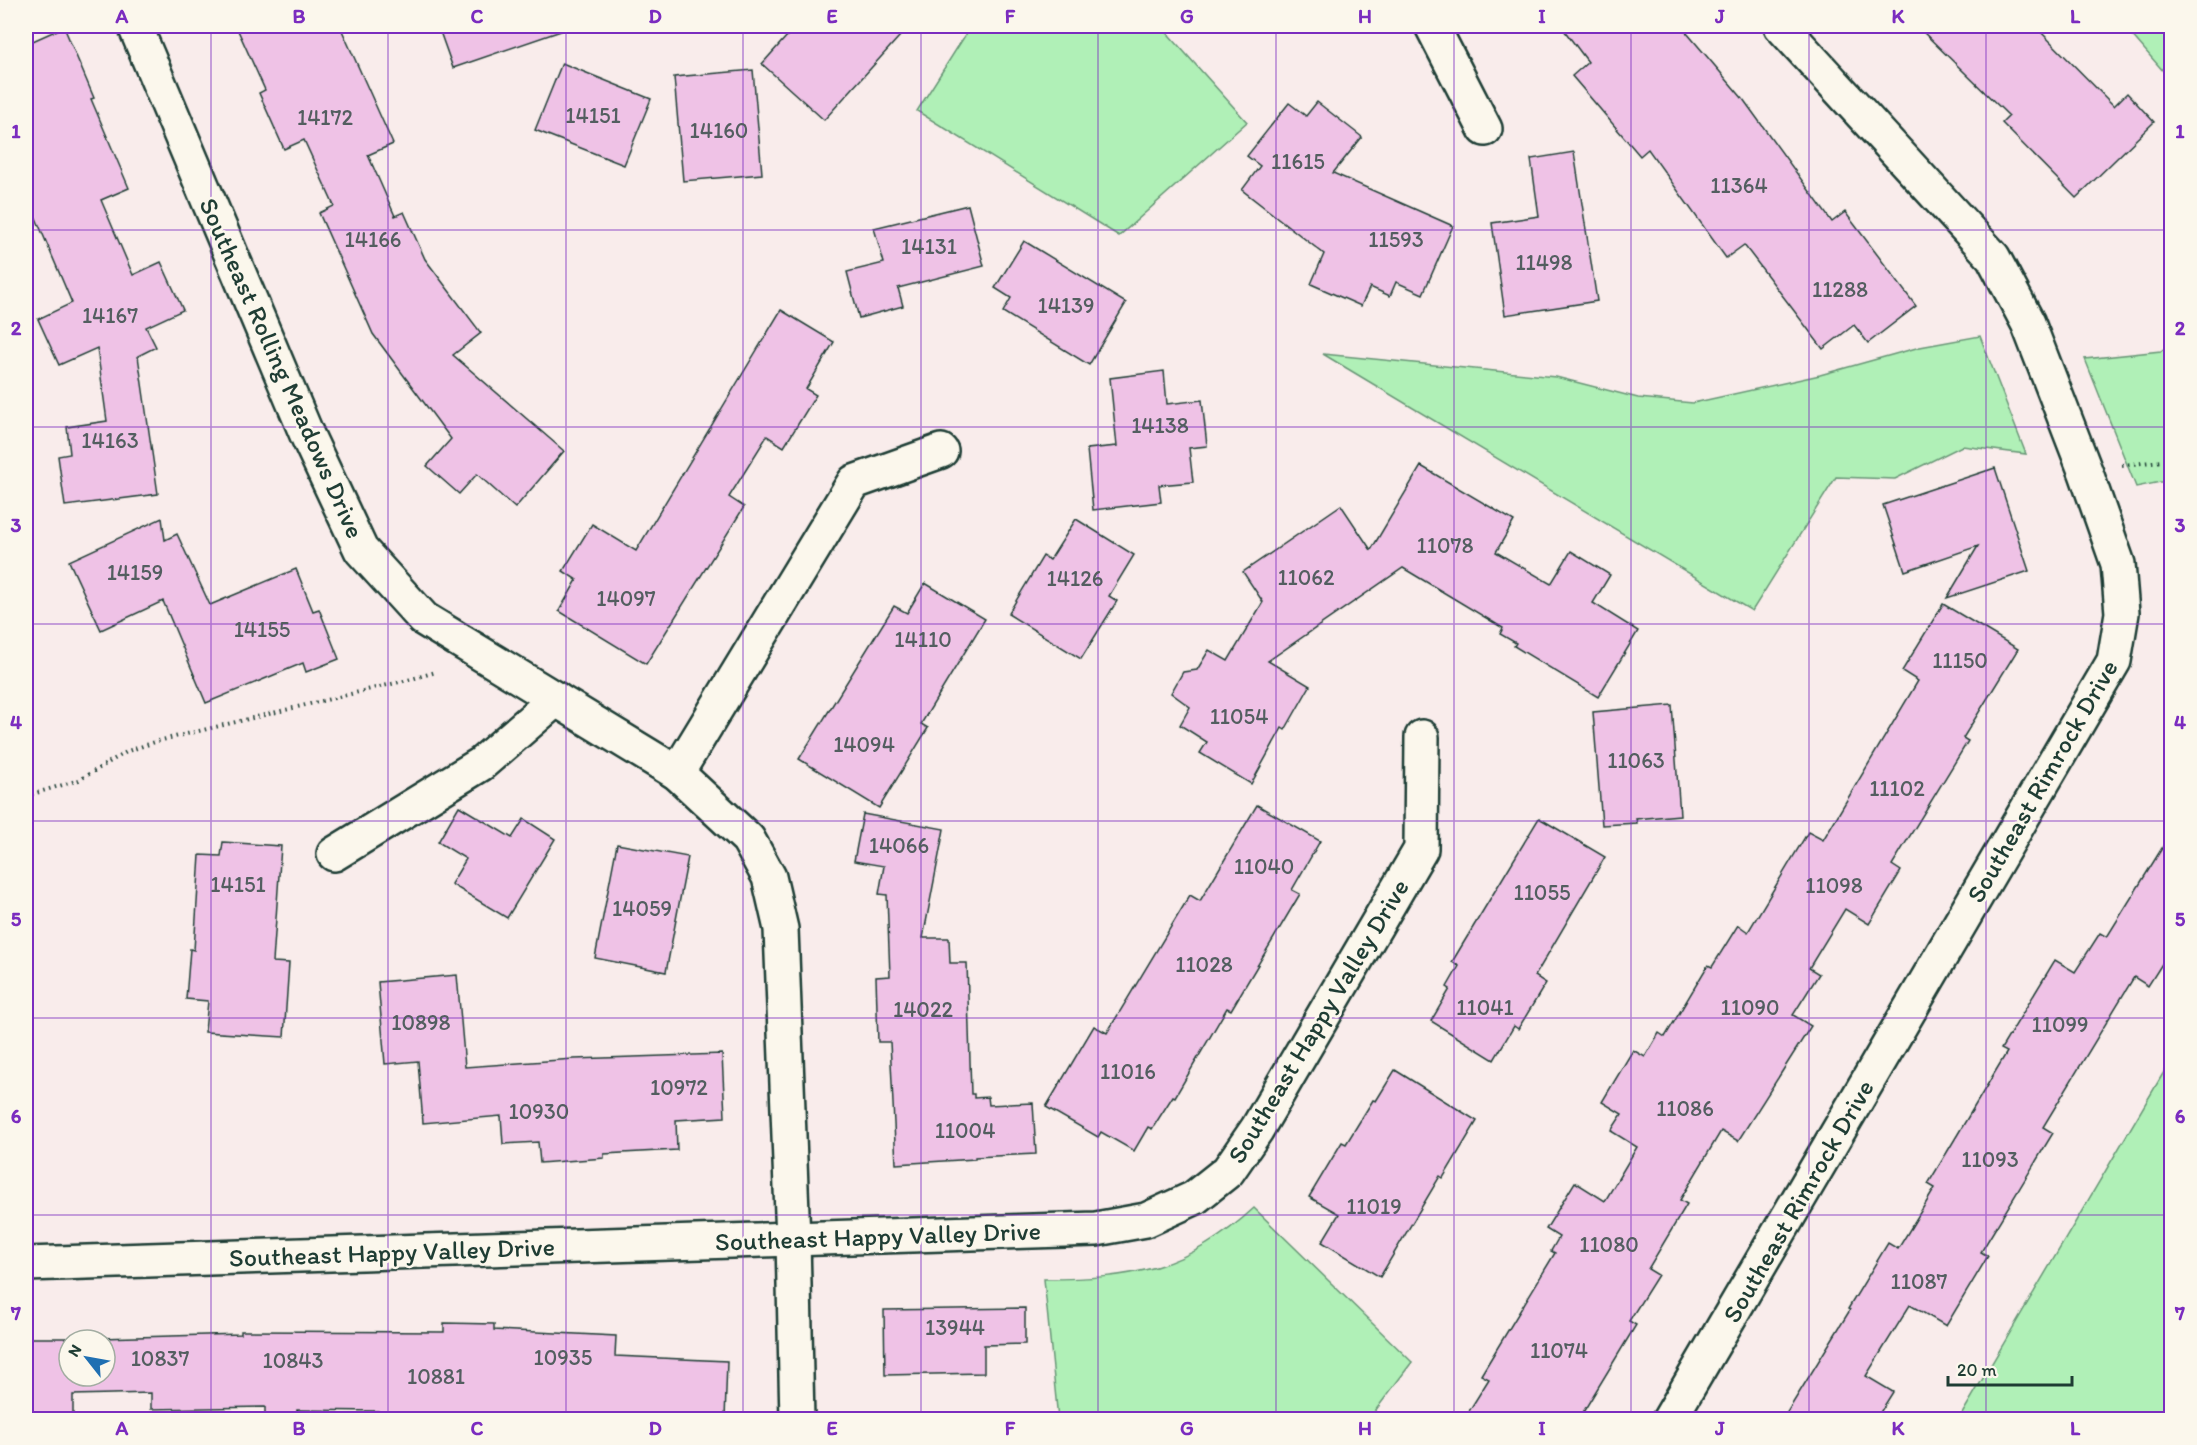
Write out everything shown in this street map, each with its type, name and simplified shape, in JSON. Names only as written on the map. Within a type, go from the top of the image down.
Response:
[{"type":"street","name":"Southeast Rolling Meadows Drive","points":[[135,26],[307,435],[361,550],[424,619],[677,773],[748,839],[769,877],[781,929],[793,1239],[797,1419]]},
{"type":"street","points":[[1432,26],[1485,129]]},
{"type":"street","name":"Southeast Rimrock Drive","points":[[1669,1419],[2114,661],[2122,613],[2118,564],[2086,473],[2028,323],[1993,257],[1781,26]]},
{"type":"street","points":[[677,773],[854,482],[941,451]]},
{"type":"street","points":[[334,854],[481,764],[556,699]]},
{"type":"street","name":"Southeast Happy Valley Drive","points":[[26,1264],[1096,1230],[1146,1220],[1194,1198],[1228,1171],[1257,1129],[1421,849],[1422,736]]},
{"type":"path","points":[[2134,463],[2172,460]]},
{"type":"path","points":[[26,796],[79,780],[128,751],[158,741],[436,672],[460,642]]},
{"type":"green space","points":[[971,26],[1161,26],[1247,122],[1119,236],[917,111]]},
{"type":"green space","points":[[2124,26],[2171,26],[2171,71],[2164,72]]},
{"type":"green space","points":[[1980,336],[2026,454],[1962,446],[1895,479],[1836,477],[1752,611],[1323,354],[1556,377],[1638,398],[1693,403],[1820,375],[1920,347]]},
{"type":"green space","points":[[2171,343],[2171,480],[2136,487],[2085,359],[2161,351]]},
{"type":"green space","points":[[2171,1060],[2171,1419],[1959,1419]]},
{"type":"green space","points":[[1254,1208],[1412,1362],[1369,1419],[1058,1419],[1044,1279],[1105,1277],[1157,1267],[1181,1258],[1205,1245]]},
{"type":"building","points":[[236,26],[340,26],[393,144],[368,155],[395,216],[404,212],[425,259],[481,333],[453,355],[564,451],[515,508],[477,474],[459,494],[427,466],[451,439],[373,334],[319,213],[334,206],[304,140],[284,149],[259,93],[265,90]]},
{"type":"building","points":[[438,26],[560,26],[561,31],[453,68]]},
{"type":"building","points":[[796,26],[909,26],[824,120],[762,64]]},
{"type":"building","points":[[1561,26],[1681,26],[1743,99],[1832,222],[1845,212],[1916,306],[1868,343],[1854,325],[1823,349],[1744,245],[1726,258],[1648,149],[1640,156],[1572,76],[1588,62]]},
{"type":"building","points":[[1917,26],[2035,26],[2114,106],[2127,93],[2154,122],[2076,198],[2002,123],[2009,116]]},
{"type":"building","points":[[64,27],[94,98],[91,99],[129,188],[101,200],[133,275],[161,262],[183,310],[146,327],[156,347],[138,356],[158,494],[65,506],[58,456],[70,454],[67,427],[107,421],[97,348],[59,365],[38,319],[72,303],[36,218],[26,223],[26,44]]},
{"type":"building","points":[[562,63],[651,99],[624,165],[535,130]]},
{"type":"building","points":[[753,70],[762,174],[683,181],[674,77]]},
{"type":"building","points":[[1317,102],[1362,137],[1333,173],[1453,226],[1423,294],[1396,282],[1390,296],[1370,287],[1361,306],[1311,284],[1324,254],[1242,190],[1260,166],[1247,156],[1289,103],[1306,116]]},
{"type":"building","points":[[1574,152],[1597,301],[1505,315],[1492,223],[1539,216],[1531,159]]},
{"type":"building","points":[[968,205],[984,266],[898,288],[903,306],[859,318],[847,272],[884,263],[874,228]]},
{"type":"building","points":[[1024,241],[1126,303],[1089,365],[1003,312],[1011,298],[995,288]]},
{"type":"building","points":[[781,310],[834,342],[806,389],[816,395],[784,447],[767,436],[729,497],[744,507],[646,664],[559,611],[577,580],[563,571],[592,524],[636,551]]},
{"type":"building","points":[[1164,371],[1167,404],[1202,400],[1207,446],[1189,448],[1193,482],[1159,485],[1161,502],[1093,510],[1087,449],[1117,446],[1110,378]]},
{"type":"building","points":[[1421,466],[1514,521],[1496,552],[1551,584],[1571,551],[1610,575],[1593,603],[1638,631],[1598,697],[1514,646],[1516,643],[1500,634],[1503,628],[1403,568],[1268,661],[1310,686],[1285,730],[1282,728],[1251,784],[1200,753],[1207,742],[1180,725],[1190,707],[1171,693],[1183,672],[1197,670],[1209,650],[1228,661],[1263,602],[1243,572],[1341,505],[1371,550]]},
{"type":"building","points":[[1995,468],[2029,571],[1947,598],[1978,546],[1905,571],[1883,505]]},
{"type":"building","points":[[162,518],[165,540],[177,534],[210,605],[296,569],[313,611],[319,609],[339,659],[306,672],[303,663],[206,703],[163,601],[101,630],[69,561]]},
{"type":"building","points":[[1076,519],[1134,555],[1109,596],[1117,601],[1081,659],[1008,614],[1043,556],[1050,560]]},
{"type":"building","points":[[925,583],[985,619],[921,724],[928,728],[879,808],[799,759],[894,606],[907,613]]},
{"type":"building","points":[[1943,604],[2018,649],[1963,738],[1968,741],[1892,865],[1901,871],[1869,924],[1845,909],[1809,968],[1819,974],[1793,1015],[1811,1026],[1738,1141],[1721,1131],[1680,1200],[1687,1204],[1648,1269],[1658,1275],[1629,1321],[1636,1325],[1579,1419],[1464,1419],[1489,1379],[1481,1375],[1555,1253],[1551,1251],[1559,1237],[1546,1229],[1575,1182],[1605,1201],[1637,1147],[1611,1131],[1622,1114],[1602,1102],[1633,1050],[1645,1057],[1659,1033],[1665,1037],[1708,965],[1712,967],[1738,925],[1748,932],[1808,832],[1823,840],[1918,681],[1902,671]]},
{"type":"building","points":[[1672,705],[1680,815],[1636,819],[1637,823],[1602,825],[1593,712]]},
{"type":"building","points":[[1257,805],[1320,841],[1292,890],[1300,894],[1231,1010],[1227,1008],[1175,1097],[1173,1096],[1152,1129],[1148,1127],[1134,1151],[1101,1132],[1098,1137],[1046,1107],[1094,1026],[1107,1033],[1190,895],[1200,901]]},
{"type":"building","points":[[459,806],[512,838],[524,819],[555,839],[507,918],[451,884],[466,859],[438,842]]},
{"type":"building","points":[[863,814],[944,829],[923,938],[949,938],[950,963],[967,963],[971,1094],[974,1094],[974,1098],[988,1097],[989,1105],[1033,1103],[1036,1154],[896,1164],[890,1042],[878,1042],[876,977],[890,976],[887,895],[879,894],[884,866],[854,861]]},
{"type":"building","points":[[1539,818],[1605,857],[1535,976],[1546,983],[1518,1029],[1514,1026],[1494,1060],[1431,1021],[1450,989],[1447,987],[1459,966],[1452,962]]},
{"type":"building","points":[[2172,832],[2172,948],[2148,986],[2134,977],[2043,1127],[2053,1133],[1981,1252],[1988,1256],[1946,1326],[1910,1305],[1866,1376],[1893,1392],[1876,1419],[1783,1419],[1888,1243],[1898,1249],[1935,1188],[1928,1184],[2007,1052],[2001,1049],[2055,960],[2075,972],[2100,933],[2107,937]]},
{"type":"building","points":[[223,842],[281,846],[273,962],[289,963],[284,1037],[205,1032],[208,1001],[186,999],[190,949],[194,950],[200,855],[221,856]]},
{"type":"building","points":[[617,844],[688,857],[666,972],[595,958]]},
{"type":"building","points":[[457,975],[465,1067],[574,1059],[722,1054],[725,1117],[676,1120],[677,1150],[604,1154],[604,1158],[540,1163],[538,1142],[503,1144],[501,1116],[423,1123],[418,1061],[385,1064],[378,982]]},
{"type":"building","points":[[1395,1070],[1477,1121],[1443,1178],[1440,1176],[1380,1277],[1322,1242],[1339,1214],[1309,1197],[1342,1142],[1346,1144]]},
{"type":"building","points":[[1025,1308],[1025,1344],[984,1345],[984,1373],[885,1375],[884,1310]]},
{"type":"building","points":[[444,1323],[494,1324],[494,1330],[616,1336],[615,1356],[727,1361],[725,1419],[378,1419],[378,1411],[297,1410],[296,1419],[265,1419],[265,1407],[151,1409],[151,1393],[73,1395],[73,1419],[26,1419],[26,1338],[57,1338],[57,1388],[117,1388],[117,1338],[241,1334],[241,1331],[444,1332]]}]
